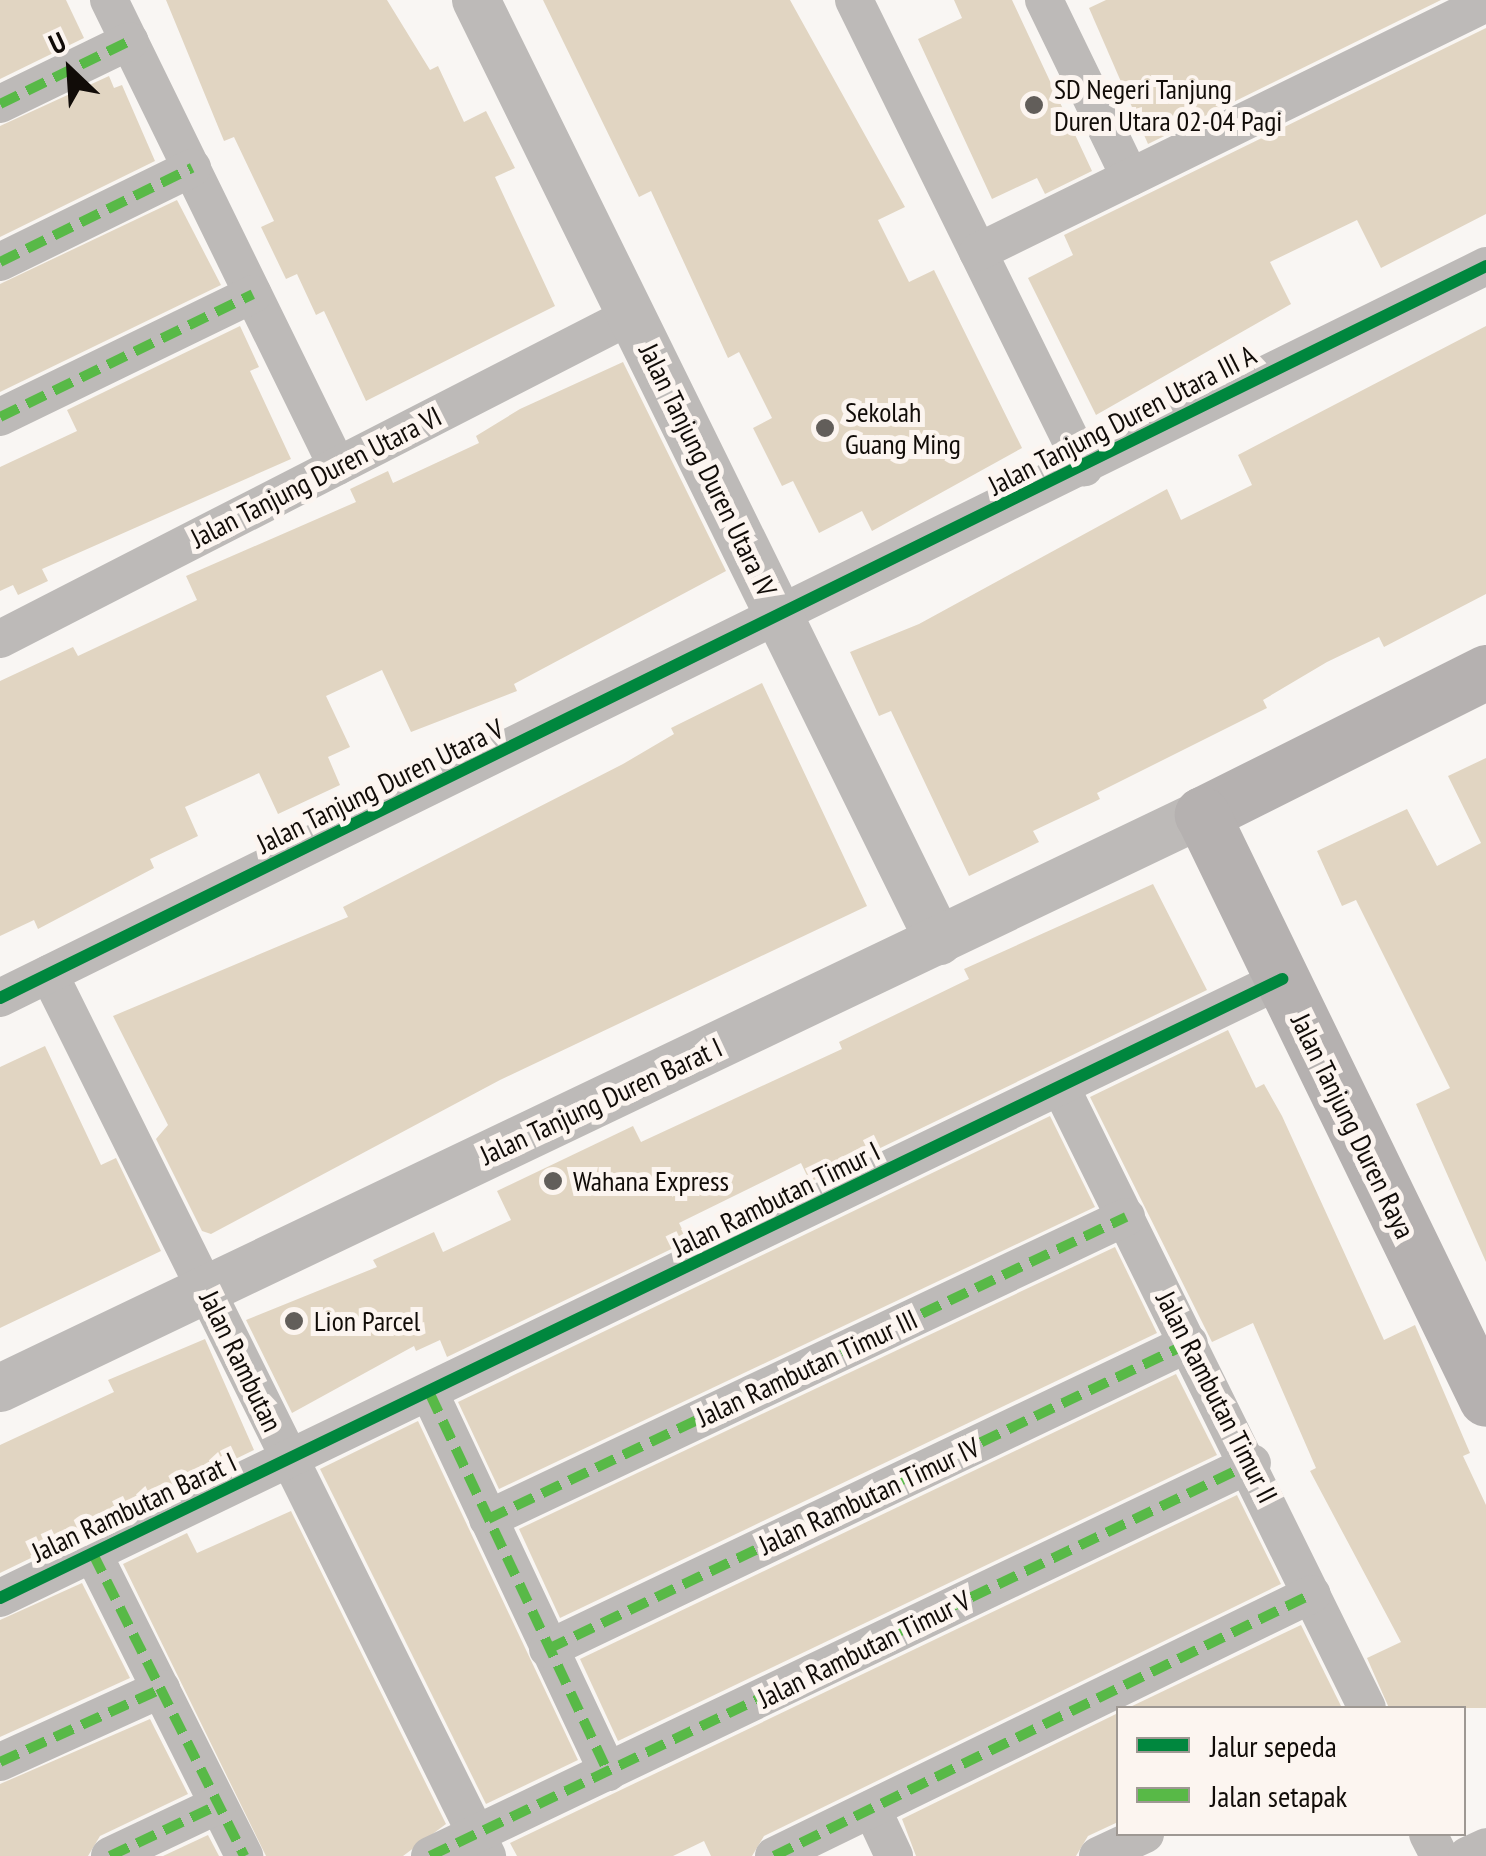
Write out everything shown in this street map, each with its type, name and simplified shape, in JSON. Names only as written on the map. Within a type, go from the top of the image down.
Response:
[{"type":"main road","points":[[1202,814],[1486,672]]},
{"type":"main road","name":"Jalan Tanjung Duren Raya","points":[[1202,814],[1486,1399]]},
{"type":"street","points":[[109,0],[337,466]]},
{"type":"street","name":"Jalan Tanjung Duren Utara IV","points":[[476,0],[939,940]]},
{"type":"street","points":[[854,0],[1084,467]]},
{"type":"street","points":[[978,252],[1486,3]]},
{"type":"street","points":[[1054,4],[1130,177]]},
{"type":"street","points":[[0,104],[130,41]]},
{"type":"street","points":[[0,262],[192,168]]},
{"type":"street","name":"Jalan Tanjung Duren Utara III A","points":[[781,620],[1486,266]]},
{"type":"street","points":[[0,417],[253,294]]},
{"type":"street","name":"Jalan Tanjung Duren Utara VI","points":[[0,639],[632,315]]},
{"type":"street","name":"Jalan Tanjung Duren Utara V","points":[[0,998],[781,620]]},
{"type":"street","name":"Jalan Tanjung Duren Barat I","points":[[0,1388],[1202,814]]},
{"type":"street","name":"Jalan Rambutan","points":[[49,974],[481,1845]]},
{"type":"street","name":"Jalan Rambutan Timur I","points":[[290,1460],[1282,978]]},
{"type":"street","name":"Jalan Rambutan Timur II","points":[[1061,1088],[1252,1463],[1367,1706]]},
{"type":"street","name":"Jalan Rambutan Timur III","points":[[488,1518],[1126,1217]]},
{"type":"street","name":"Jalan Rambutan Timur IV","points":[[548,1648],[1189,1343]]},
{"type":"street","points":[[430,1394],[608,1772]]},
{"type":"street","name":"Jalan Rambutan Barat I","points":[[0,1598],[290,1460]]},
{"type":"street","name":"Jalan Rambutan Timur V","points":[[430,1856],[481,1845],[608,1772],[1252,1463]]},
{"type":"street","points":[[93,1554],[244,1856]]},
{"type":"street","points":[[774,1856],[1312,1594]]},
{"type":"street","points":[[0,1762],[161,1689]]},
{"type":"street","points":[[110,1856],[218,1805]]},
{"type":"street","points":[[872,1809],[894,1856]]},
{"type":"street","points":[[1098,1856],[1141,1836]]},
{"type":"street","points":[[1467,1856],[1486,1847]]},
{"type":"building","points":[[0,0],[66,0],[84,38],[0,79]]},
{"type":"building","points":[[166,0],[387,0],[430,70],[438,66],[464,122],[486,111],[515,168],[495,177],[555,306],[366,401],[324,311],[316,315],[297,274],[286,279],[261,227],[274,221],[234,137],[224,141]]},
{"type":"building","points":[[543,0],[790,0],[905,207],[878,220],[909,282],[934,270],[1022,448],[872,531],[862,511],[819,533],[793,481],[782,486],[753,428],[772,418],[739,352],[728,358],[651,191],[639,197]]},
{"type":"building","name":"SD Negeri Tanjung Duren Utara 02-04 Pagi","points":[[954,0],[1012,0],[1092,171],[1045,194],[1037,178],[992,199],[918,39],[962,18]]},
{"type":"building","points":[[1106,0],[1441,0],[1148,144],[1089,8]]},
{"type":"building","points":[[1486,28],[1486,214],[1381,268],[1357,220],[1270,262],[1291,304],[1096,415],[1028,278],[1073,255],[1064,235]]},
{"type":"building","points":[[109,76],[114,88],[122,85],[155,161],[0,237],[0,126]]},
{"type":"building","points":[[177,200],[221,285],[0,392],[0,284]]},
{"type":"building","points":[[240,326],[259,367],[250,371],[291,459],[42,569],[48,581],[18,595],[13,585],[0,591],[0,467],[77,431],[67,410]]},
{"type":"building","points":[[1486,326],[1486,594],[1384,647],[1379,637],[1327,662],[1263,700],[1267,708],[1097,793],[1100,799],[1033,831],[1039,842],[969,876],[891,711],[879,716],[850,652],[919,624],[1167,489],[1181,520],[1252,485],[1238,455]]},
{"type":"building","points":[[623,362],[726,571],[514,684],[517,691],[411,732],[382,670],[326,696],[350,747],[328,757],[340,785],[278,814],[259,773],[185,807],[198,836],[150,859],[154,868],[38,929],[34,920],[0,936],[0,681],[73,647],[78,656],[197,600],[186,576],[356,502],[350,489],[388,471],[393,483],[479,443],[476,436],[520,409]]},
{"type":"building","points":[[762,683],[867,906],[500,1080],[211,1234],[202,1231],[156,1139],[168,1125],[113,1016],[348,917],[343,907],[623,764],[674,734],[671,728]]},
{"type":"building","points":[[1486,758],[1486,1262],[1416,1104],[1450,1088],[1356,900],[1342,906],[1317,851],[1407,809],[1437,866],[1481,843],[1448,776]]},
{"type":"building","points":[[1153,884],[1207,990],[810,1182],[801,1163],[679,1223],[688,1241],[447,1357],[440,1340],[416,1351],[414,1346],[292,1413],[246,1320],[377,1267],[373,1260],[434,1232],[443,1252],[511,1220],[497,1191],[633,1126],[641,1142],[842,1049],[839,1042],[969,979],[964,969]]},
{"type":"building","points":[[1228,1030],[1256,1088],[1264,1084],[1384,1340],[1415,1325],[1470,1453],[1463,1456],[1486,1505],[1486,1708],[1388,1706],[1367,1658],[1401,1642],[1310,1471],[1316,1468],[1253,1323],[1212,1342],[1090,1097]]},
{"type":"building","points":[[45,1046],[101,1165],[116,1158],[161,1251],[0,1328],[0,1067]]},
{"type":"building","points":[[1050,1116],[1095,1207],[499,1489],[458,1402]]},
{"type":"building","points":[[1115,1247],[1157,1333],[560,1618],[519,1529]]},
{"type":"building","points":[[205,1339],[254,1450],[0,1573],[0,1445],[114,1392],[108,1380]]},
{"type":"building","points":[[1176,1374],[1217,1455],[618,1741],[580,1659]]},
{"type":"building","points":[[418,1421],[578,1760],[486,1804],[320,1469]]},
{"type":"building","points":[[1237,1495],[1281,1584],[764,1836],[752,1856],[711,1856],[704,1841],[673,1856],[517,1856],[510,1843]]},
{"type":"building","points":[[291,1511],[446,1824],[403,1856],[266,1856],[123,1564],[187,1533],[197,1553]]},
{"type":"building","points":[[82,1583],[130,1678],[0,1737],[0,1620]]},
{"type":"building","points":[[1301,1625],[1341,1706],[1132,1706]]},
{"type":"building","points":[[1116,1714],[1116,1823],[1088,1836],[1076,1856],[916,1856],[902,1819]]},
{"type":"building","points":[[150,1719],[188,1794],[100,1836],[88,1856],[0,1856],[0,1784]]},
{"type":"building","points":[[208,1835],[219,1856],[163,1856]]},
{"type":"marked path","points":[[0,104],[130,41]]},
{"type":"marked path","points":[[0,262],[192,168]]},
{"type":"marked path","points":[[0,417],[253,294]]},
{"type":"marked path","points":[[488,1519],[1126,1217]]},
{"type":"marked path","points":[[548,1649],[1189,1343]]},
{"type":"marked path","points":[[430,1394],[608,1772]]},
{"type":"marked path","points":[[430,1856],[1252,1463]]},
{"type":"marked path","points":[[93,1554],[244,1856]]},
{"type":"marked path","points":[[774,1856],[1312,1594]]},
{"type":"marked path","points":[[0,1762],[161,1689]]},
{"type":"marked path","points":[[110,1856],[218,1805]]},
{"type":"cycle path","points":[[0,998],[1486,266]]},
{"type":"cycle path","points":[[0,1598],[1282,979]]},
{"type":"place","name":"SD Negeri Tanjung Duren Utara 02-04 Pagi","points":[[1034,105]]},
{"type":"place","name":"Sekolah Guang Ming","points":[[825,428]]},
{"type":"place","name":"Wahana Express","points":[[553,1181]]},
{"type":"place","name":"Lion Parcel","points":[[294,1321]]}]
